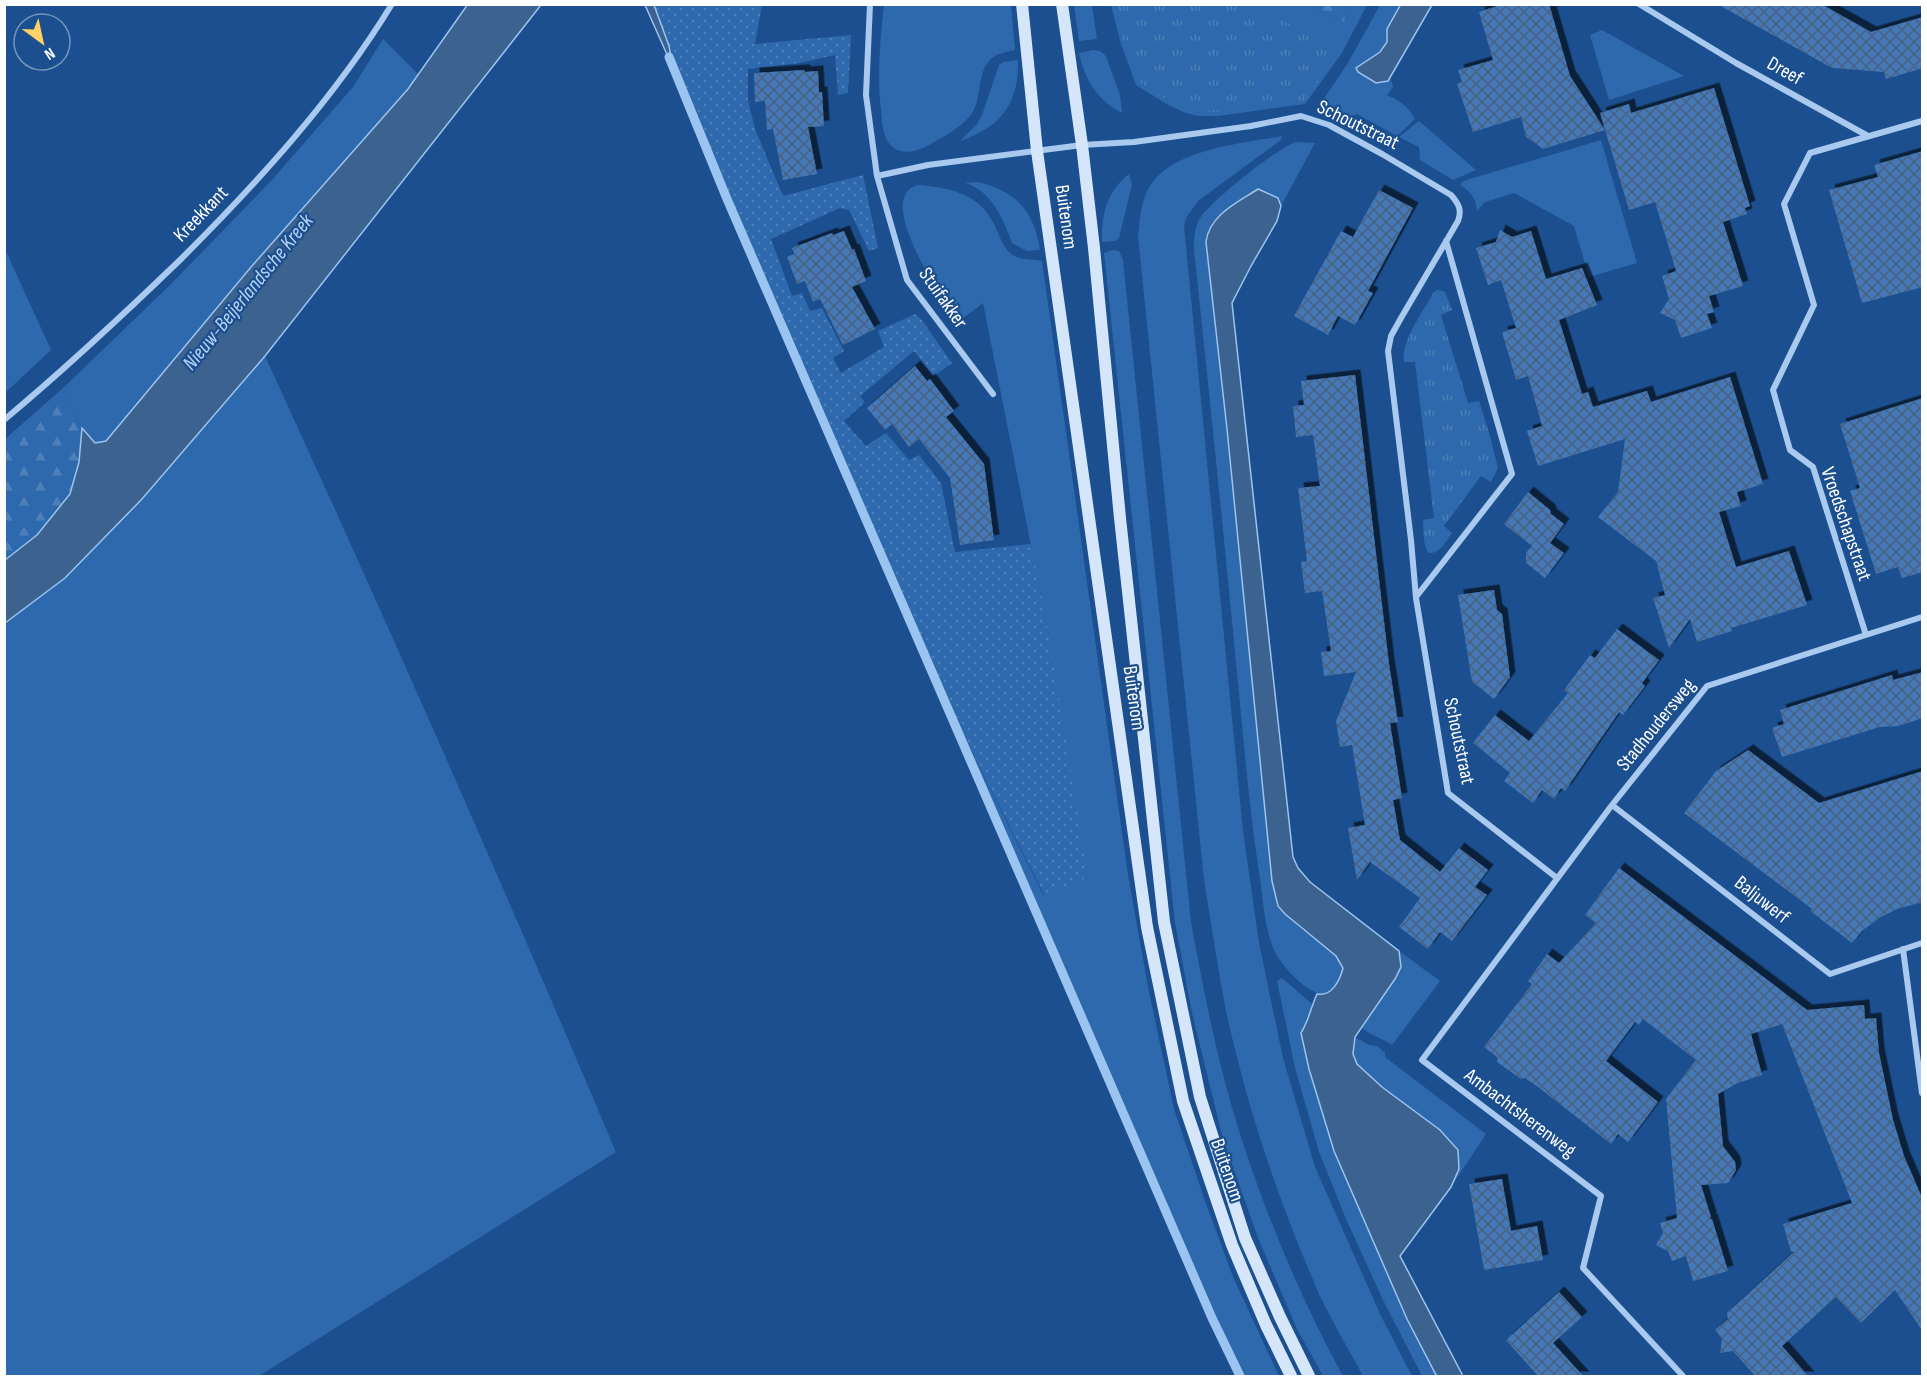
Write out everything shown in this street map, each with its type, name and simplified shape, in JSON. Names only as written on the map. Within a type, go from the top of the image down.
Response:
[{"type":"main road","name":"Buitenom","points":[[1022,4],[1037,151],[1147,927],[1183,1101],[1232,1245],[1291,1377]]},
{"type":"main road","name":"Buitenom","points":[[1062,4],[1082,145],[1095,260],[1121,530],[1164,922],[1200,1097],[1245,1238],[1309,1377]]},
{"type":"street","name":"Kreekkant","points":[[4,420],[104,333],[232,208],[349,69],[392,4]]},
{"type":"street","name":"Stuifakker","points":[[870,4],[866,94],[877,176],[907,280],[993,394]]},
{"type":"street","name":"Dreef","points":[[1639,4],[1736,63],[1868,136]]},
{"type":"street","name":"Schoutstraat","points":[[1082,145],[1145,140],[1251,126],[1301,116],[1329,125],[1382,154],[1451,195],[1458,202],[1461,212],[1458,221],[1391,336],[1388,351],[1416,598],[1448,793],[1557,878]]},
{"type":"street","points":[[1868,136],[1923,121]]},
{"type":"street","name":"Vroedschapstraat","points":[[1866,635],[1813,467],[1790,450],[1773,390],[1814,305],[1784,204],[1810,153],[1868,136]]},
{"type":"street","points":[[877,176],[928,165],[1082,145]]},
{"type":"street","points":[[1416,598],[1512,474],[1446,241]]},
{"type":"street","name":"Stadhoudersweg","points":[[1557,878],[1707,686],[1923,617]]},
{"type":"street","name":"Baljuwerf","points":[[1612,805],[1830,974],[1923,943]]},
{"type":"street","name":"Ambachtsherenweg","points":[[1557,878],[1422,1060],[1601,1196],[1583,1268],[1683,1377]]},
{"type":"street","points":[[1903,949],[1923,1093]]},
{"type":"green space","points":[[654,5],[762,5],[755,44],[851,35],[848,93],[838,95],[835,55],[800,63],[748,69],[748,100],[755,129],[783,196],[863,175],[878,248],[869,251],[849,210],[840,208],[771,239],[792,296],[802,293],[810,311],[822,308],[844,351],[833,358],[841,373],[884,347],[878,331],[915,314],[952,363],[934,376],[914,351],[860,396],[865,402],[844,421],[866,446],[886,433],[909,460],[919,455],[941,483],[955,552],[1031,544],[1049,636],[1088,877],[1045,896],[944,697],[727,199],[673,68],[669,46]]},
{"type":"green space","points":[[884,5],[1011,5],[1015,50],[1002,53],[990,60],[983,72],[974,110],[966,121],[943,137],[914,151],[903,152],[893,148],[883,128],[879,71]]},
{"type":"green space","points":[[1074,5],[1092,5],[1097,39],[1079,41]]},
{"type":"green space","points":[[1111,5],[1310,5],[1343,22],[1353,5],[1367,5],[1342,53],[1305,104],[1218,116],[1198,116],[1168,105],[1136,85],[1121,44]]},
{"type":"green space","points":[[1115,5],[1255,5],[1339,52],[1305,101],[1218,112],[1200,112],[1170,102],[1139,82],[1124,43]]},
{"type":"green space","points":[[1310,5],[1353,5],[1343,22]]},
{"type":"green space","points":[[1380,5],[1401,5],[1387,29],[1387,42],[1380,52],[1365,63],[1388,81],[1390,77],[1393,87],[1387,95],[1403,104],[1415,119],[1397,136],[1357,114],[1342,119],[1319,106],[1348,63]]},
{"type":"green space","points":[[1602,30],[1684,76],[1609,100],[1590,35]]},
{"type":"green space","points":[[383,39],[418,74],[408,89],[250,267],[106,441],[95,443],[82,428],[62,389],[170,285],[271,181],[353,87]]},
{"type":"green space","points":[[1100,51],[1106,56],[1120,95],[1122,113],[1099,95],[1085,72],[1079,53]]},
{"type":"green space","points":[[1018,60],[1015,89],[1005,112],[987,129],[960,141],[977,124],[982,115],[999,65],[1003,62]]},
{"type":"green space","points":[[1419,121],[1476,170],[1453,180],[1420,160],[1419,147],[1399,137]]},
{"type":"green space","points":[[1282,136],[1281,140],[1198,201],[1186,218],[1184,226],[1243,831],[1259,943],[1283,1058],[1315,1167],[1381,1316],[1412,1376],[1363,1376],[1325,1306],[1305,1261],[1277,1189],[1253,1117],[1233,1043],[1204,880],[1138,236],[1141,209],[1146,194],[1155,179],[1169,167],[1205,151]]},
{"type":"green space","points":[[1601,140],[1637,263],[1589,277],[1574,226],[1514,193],[1485,202],[1477,211],[1472,196],[1460,185],[1463,181]]},
{"type":"green space","points":[[1296,142],[1315,143],[1281,206],[1278,198],[1258,189],[1213,221],[1206,242],[1272,881],[1278,906],[1300,928],[1336,956],[1344,968],[1336,984],[1323,995],[1302,984],[1282,963],[1268,933],[1248,783],[1194,250],[1197,226],[1207,210],[1260,164]]},
{"type":"green space","points":[[1129,174],[1132,185],[1119,238],[1115,241],[1102,242],[1104,213],[1107,204],[1115,188]]},
{"type":"green space","points":[[978,182],[1003,191],[1021,205],[1033,224],[1040,250],[1027,251],[1012,243],[1005,225],[989,199],[982,192],[965,183]]},
{"type":"green space","points":[[918,185],[941,188],[972,199],[989,215],[1003,244],[1011,254],[1042,261],[1128,875],[1149,992],[1174,1109],[1203,1195],[1233,1277],[1279,1376],[1240,1376],[1212,1318],[944,697],[1044,896],[1049,636],[983,303],[958,322],[927,273],[915,250],[903,209],[906,193]]},
{"type":"green space","points":[[5,249],[51,350],[5,393],[4,392]]},
{"type":"green space","points":[[1119,251],[1123,260],[1191,922],[1206,1002],[1232,1108],[1262,1196],[1299,1288],[1343,1376],[1323,1376],[1297,1329],[1258,1238],[1223,1139],[1192,1013],[1175,923],[1104,253]]},
{"type":"green space","points":[[1437,290],[1445,292],[1452,310],[1441,315],[1468,403],[1479,401],[1498,468],[1491,482],[1481,476],[1444,526],[1452,533],[1440,549],[1429,553],[1424,542],[1423,520],[1434,518],[1415,362],[1404,362],[1404,353],[1409,335]]},
{"type":"green space","points":[[265,356],[443,752],[616,1152],[259,1376],[5,1376],[5,623],[65,578],[142,499]]},
{"type":"green space","points":[[62,389],[82,428],[79,462],[70,494],[37,535],[5,560],[5,439]]},
{"type":"green space","points":[[1399,951],[1440,981],[1392,1045],[1362,1028],[1401,967]]},
{"type":"green space","points":[[1282,978],[1312,1004],[1311,1016],[1301,1033],[1309,1069],[1334,1150],[1407,1319],[1437,1376],[1422,1376],[1383,1300],[1346,1219],[1319,1152],[1295,1068],[1277,981]]},
{"type":"green space","points":[[1355,1037],[1369,1045],[1377,1046],[1385,1053],[1385,1057],[1486,1134],[1451,1187],[1458,1169],[1440,1130],[1382,1087],[1357,1064],[1353,1054]]},
{"type":"water","name":"Nieuw-Beijerlandsche Kreek","points":[[468,4],[541,5],[265,356],[142,499],[65,578],[5,623],[5,560],[37,535],[70,494],[79,462],[82,428],[95,443],[106,441],[251,267],[408,89]]},
{"type":"water","points":[[1401,4],[1432,5],[1388,81],[1376,83],[1358,72],[1356,68],[1380,52],[1387,42],[1387,29]]},
{"type":"water","points":[[645,5],[654,5],[669,46],[673,68]]},
{"type":"water","points":[[1258,189],[1278,198],[1281,206],[1277,221],[1232,303],[1293,857],[1298,868],[1310,882],[1399,951],[1401,967],[1355,1037],[1353,1054],[1357,1064],[1382,1087],[1440,1130],[1458,1150],[1459,1169],[1451,1187],[1400,1256],[1463,1376],[1437,1376],[1435,1373],[1407,1319],[1334,1151],[1309,1069],[1301,1033],[1317,994],[1331,990],[1340,978],[1343,968],[1336,956],[1278,906],[1272,881],[1206,242],[1208,233],[1218,217]]},
{"type":"building","points":[[1503,4],[1549,4],[1570,76],[1605,130],[1543,149],[1526,137],[1521,117],[1473,132],[1457,84],[1462,82],[1458,70],[1493,60],[1479,12]]},
{"type":"building","points":[[1717,4],[1821,4],[1871,32],[1923,17],[1923,68],[1886,79],[1884,72],[1832,68]]},
{"type":"building","points":[[805,70],[805,72],[818,71],[819,92],[822,92],[824,126],[808,127],[817,174],[783,180],[773,129],[767,130],[765,101],[755,102],[754,73]]},
{"type":"building","points":[[1714,88],[1750,206],[1745,208],[1747,214],[1723,222],[1743,286],[1709,296],[1714,312],[1707,314],[1712,328],[1681,338],[1675,320],[1660,313],[1669,299],[1662,276],[1676,271],[1655,202],[1629,210],[1600,113],[1629,104],[1631,113]]},
{"type":"building","points":[[1923,151],[1923,287],[1862,303],[1829,190],[1878,177],[1874,165]]},
{"type":"building","points":[[1379,190],[1413,208],[1368,291],[1373,293],[1355,325],[1338,316],[1328,335],[1294,316],[1341,231],[1353,237]]},
{"type":"building","points":[[1500,230],[1512,237],[1531,231],[1546,279],[1582,268],[1597,305],[1559,320],[1582,394],[1588,392],[1593,407],[1647,391],[1651,402],[1730,377],[1763,484],[1737,492],[1741,506],[1719,512],[1736,567],[1789,551],[1807,605],[1731,628],[1732,631],[1697,642],[1690,619],[1669,648],[1653,598],[1665,595],[1656,561],[1598,517],[1618,492],[1625,439],[1538,466],[1527,431],[1542,426],[1528,376],[1516,380],[1502,332],[1516,328],[1501,280],[1488,285],[1476,248],[1496,242]]},
{"type":"building","points":[[844,231],[852,250],[854,249],[866,281],[852,287],[875,329],[843,345],[820,299],[813,302],[805,281],[797,284],[787,257],[794,254],[792,248],[832,233],[833,235]]},
{"type":"building","points":[[915,366],[927,381],[930,379],[954,411],[946,417],[984,464],[994,540],[960,545],[950,478],[919,439],[909,447],[892,424],[885,430],[867,408]]},
{"type":"building","points":[[1355,375],[1398,722],[1390,723],[1402,798],[1393,800],[1400,840],[1440,872],[1459,848],[1488,870],[1475,887],[1487,895],[1452,941],[1440,932],[1428,949],[1399,927],[1420,898],[1370,862],[1357,880],[1348,828],[1365,825],[1352,745],[1340,747],[1336,721],[1356,672],[1324,676],[1321,652],[1331,651],[1322,591],[1305,593],[1301,562],[1307,561],[1298,488],[1320,486],[1313,435],[1296,437],[1293,406],[1304,405],[1301,381]]},
{"type":"building","points":[[1923,398],[1923,572],[1902,578],[1898,567],[1876,574],[1850,491],[1860,488],[1840,424]]},
{"type":"building","points":[[1528,492],[1564,524],[1550,543],[1564,553],[1545,578],[1526,563],[1526,553],[1532,546],[1504,524]]},
{"type":"building","points":[[1494,590],[1497,610],[1502,614],[1510,677],[1494,699],[1472,682],[1458,595]]},
{"type":"building","points":[[1617,629],[1659,660],[1642,683],[1645,686],[1623,715],[1619,712],[1565,791],[1561,788],[1554,799],[1542,790],[1533,803],[1504,781],[1510,773],[1473,743],[1495,715],[1529,741],[1568,693],[1564,690],[1590,655],[1595,658]]},
{"type":"building","points":[[1923,672],[1923,718],[1898,726],[1880,727],[1782,757],[1772,728],[1784,724],[1780,710],[1892,675],[1893,680]]},
{"type":"building","points":[[1748,750],[1819,803],[1923,771],[1923,902],[1897,909],[1881,917],[1862,931],[1852,943],[1810,911],[1812,909],[1684,813],[1716,771]]},
{"type":"building","points":[[1619,868],[1807,1010],[1864,1005],[1865,1019],[1876,1018],[1879,1053],[1893,1120],[1904,1156],[1923,1200],[1923,1332],[1895,1290],[1861,1323],[1836,1297],[1782,1346],[1809,1377],[1756,1377],[1733,1351],[1720,1353],[1722,1339],[1715,1330],[1728,1319],[1727,1313],[1794,1252],[1791,1252],[1783,1224],[1852,1203],[1782,1024],[1751,1034],[1762,1075],[1738,1083],[1718,1094],[1723,1146],[1735,1162],[1736,1170],[1728,1183],[1701,1185],[1728,1271],[1693,1281],[1686,1256],[1672,1261],[1668,1251],[1656,1245],[1663,1233],[1660,1223],[1677,1218],[1666,1099],[1696,1060],[1643,1019],[1639,1025],[1635,1022],[1606,1061],[1658,1102],[1628,1142],[1618,1134],[1611,1144],[1538,1087],[1525,1078],[1521,1079],[1497,1062],[1497,1057],[1484,1047],[1532,984],[1528,981],[1547,954],[1559,963],[1596,923],[1585,915]]},
{"type":"building","points":[[1502,1179],[1511,1231],[1537,1226],[1543,1260],[1484,1270],[1469,1184]]},
{"type":"building","points":[[1559,1292],[1582,1317],[1553,1343],[1584,1377],[1539,1377],[1506,1340]]},
{"type":"waterway","points":[[669,57],[727,199],[1212,1318],[1240,1376]]}]
